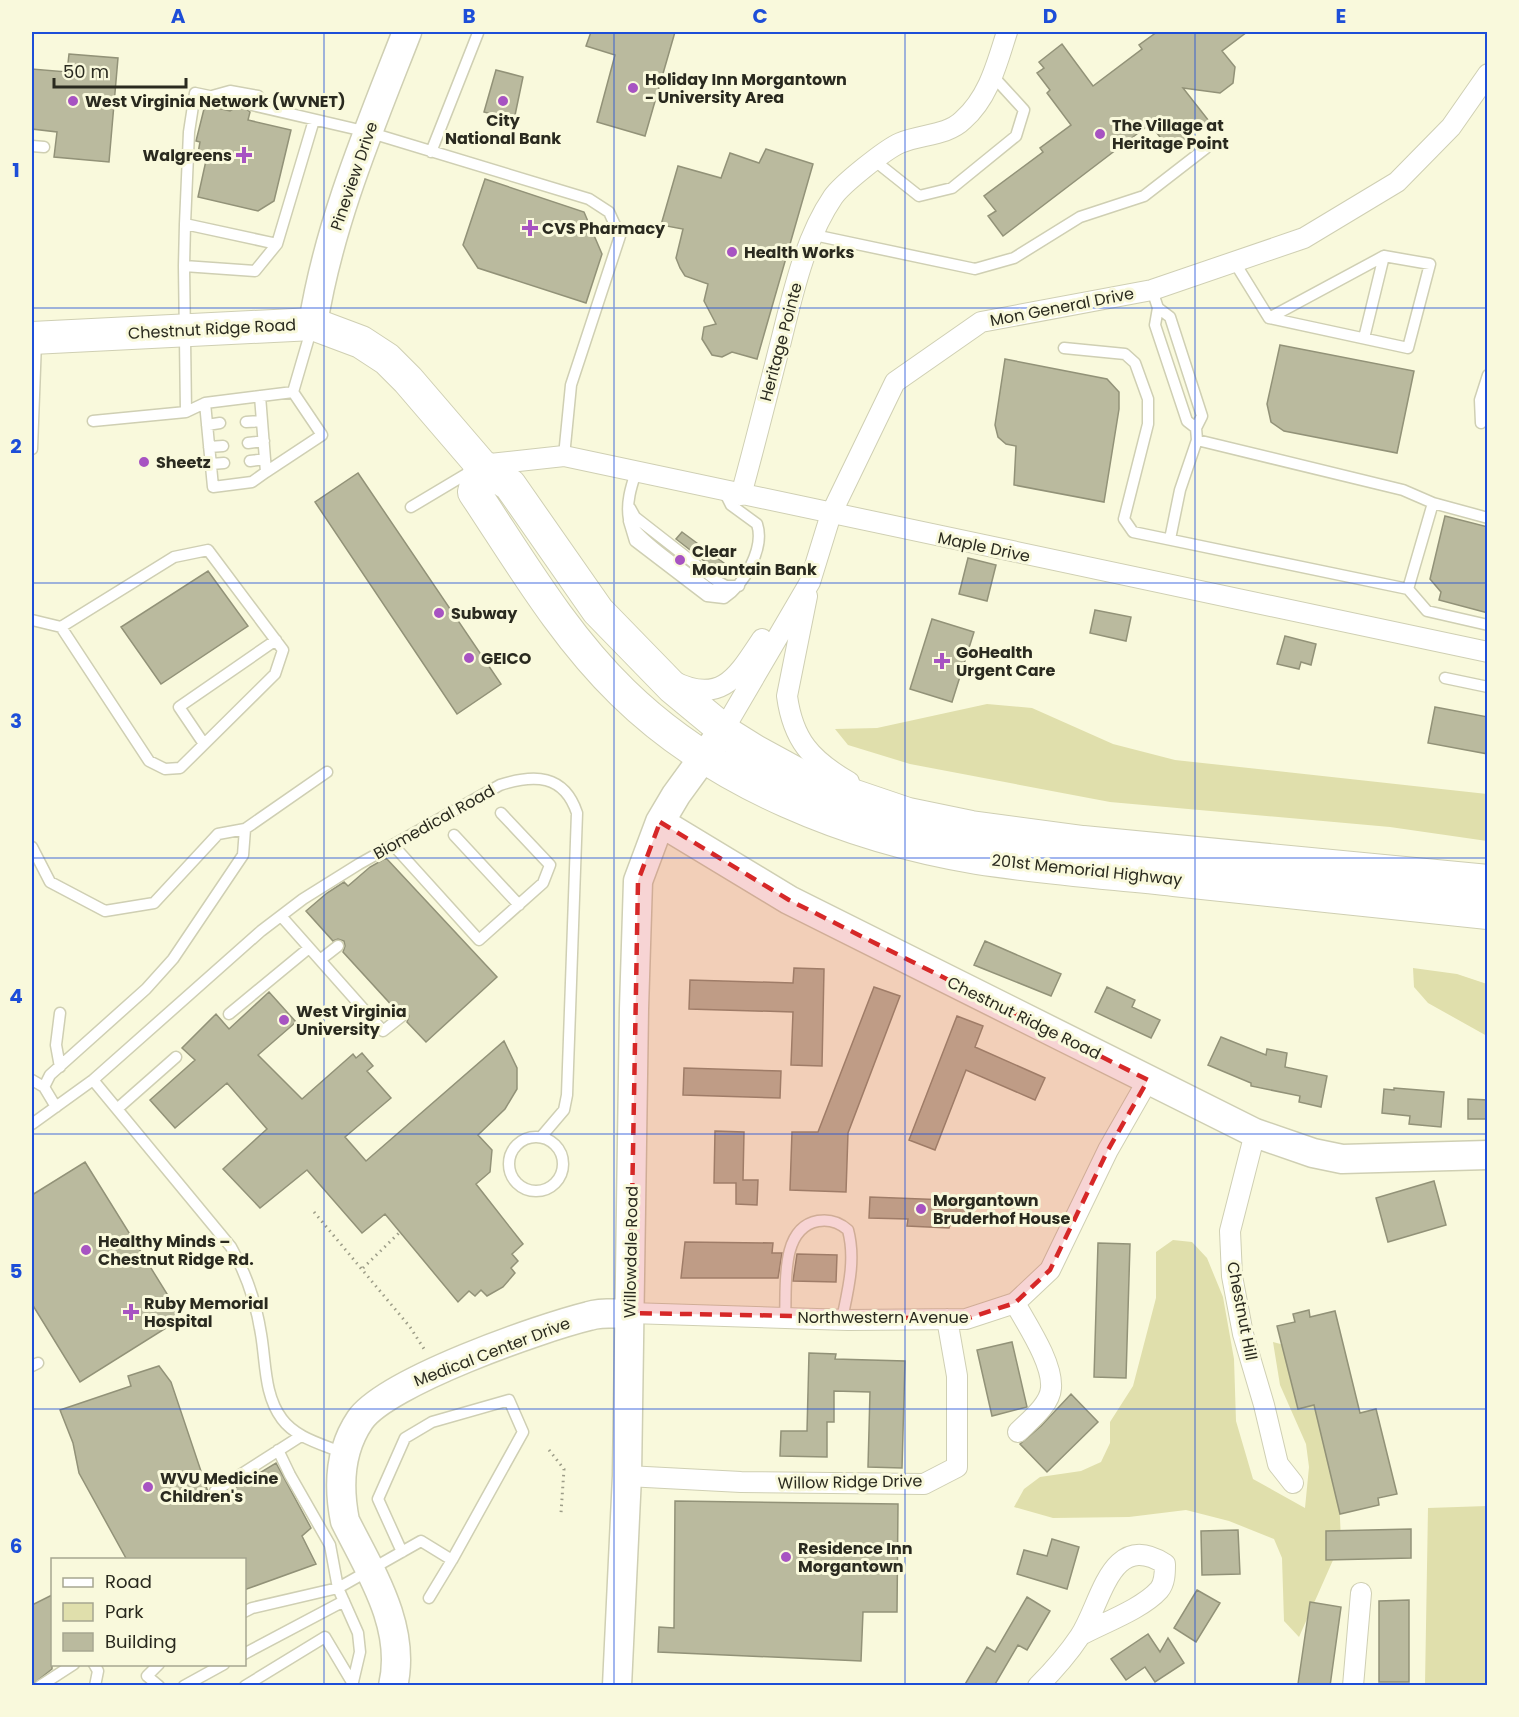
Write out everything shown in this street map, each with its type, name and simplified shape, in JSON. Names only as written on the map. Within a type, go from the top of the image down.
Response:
[{"type":"main road","name":"Chestnut Ridge Road","points":[[34,337],[313,324],[361,342],[387,359],[481,465],[510,485],[598,611],[659,675],[724,729]]},
{"type":"main road","points":[[481,465],[474,492],[573,640],[623,694],[664,728],[705,757]]},
{"type":"main road","name":"201st Memorial Highway","points":[[724,729],[755,751],[799,775],[908,814],[971,827],[1083,842],[1488,881]]},
{"type":"main road","name":"201st Memorial Highway","points":[[705,757],[766,791],[812,811],[870,832],[968,856],[1488,913]]},
{"type":"street","name":"Pineview Drive","points":[[313,324],[321,273],[368,132],[406,32]]},
{"type":"street","name":"Heritage Pointe","points":[[733,493],[793,293],[814,235],[834,195],[854,175],[899,143],[936,134],[962,122],[982,100],[1006,32]]},
{"type":"street","name":"Mon General Drive","points":[[724,729],[810,582],[831,514],[895,382],[981,322],[1155,299],[1235,263],[1304,238],[1397,182],[1451,127],[1488,74]]},
{"type":"street","name":"Maple Drive","points":[[481,465],[564,456],[1184,589],[1348,620],[1488,652]]},
{"type":"street","points":[[659,675],[698,689],[714,690],[727,686],[741,672],[780,613],[810,582]]},
{"type":"street","points":[[810,582],[787,696],[794,730],[806,750],[828,770],[908,814]]},
{"type":"street","points":[[660,822],[676,795],[724,729]]},
{"type":"street","name":"Chestnut Ridge Road","points":[[660,822],[789,900],[1255,1133],[1313,1153],[1342,1159],[1488,1155]]},
{"type":"street","name":"Willowdale Road","points":[[617,1686],[627,1476],[638,881],[660,822]]},
{"type":"street","name":"Northwestern Avenue","points":[[630,1313],[785,1318],[966,1319],[1015,1303],[1050,1270],[1108,1150],[1148,1080]]},
{"type":"street","name":"Chestnut Hill","points":[[1255,1133],[1230,1231],[1232,1276],[1243,1334],[1264,1405],[1278,1464],[1293,1483]]},
{"type":"street","points":[[1015,1303],[1047,1366],[1051,1389],[1043,1406],[1018,1432]]},
{"type":"street","name":"Medical Center Drive","points":[[393,1686],[397,1656],[395,1633],[383,1599],[345,1521],[340,1489],[343,1453],[360,1419],[379,1402],[406,1385],[562,1324],[592,1315],[630,1313]]},
{"type":"street","name":"Willow Ridge Drive","points":[[627,1476],[741,1482],[924,1484],[957,1467],[957,1376],[946,1319]]},
{"type":"street","points":[[1038,1686],[1081,1635],[1108,1575],[1118,1562],[1140,1556],[1153,1556],[1165,1564],[1165,1578],[1159,1590],[1125,1613],[1081,1635]]},
{"type":"street","points":[[1353,1686],[1361,1593]]},
{"type":"lane","points":[[431,152],[478,33]]},
{"type":"lane","points":[[875,161],[919,196],[952,188],[1016,136],[1024,110],[992,75]]},
{"type":"lane","points":[[211,96],[230,91],[258,96],[268,108]]},
{"type":"lane","points":[[186,412],[184,266],[189,132],[195,93],[233,101]]},
{"type":"lane","points":[[252,105],[368,132],[589,199],[609,212],[620,236],[571,385],[564,456]]},
{"type":"lane","points":[[184,266],[255,271],[277,244],[314,120]]},
{"type":"lane","points":[[32,146],[44,147]]},
{"type":"lane","points":[[814,235],[975,269],[1014,258],[1080,217],[1144,196],[1206,148]]},
{"type":"lane","points":[[185,224],[277,244]]},
{"type":"lane","points":[[1235,263],[1269,318],[1408,348],[1430,264],[1384,256],[1269,318]]},
{"type":"lane","points":[[1364,338],[1384,256]]},
{"type":"lane","points":[[1155,299],[1155,325],[1187,421],[1196,428]]},
{"type":"lane","points":[[1155,299],[1170,317],[1202,416],[1196,428],[1197,440],[1180,490],[1170,539]]},
{"type":"lane","points":[[293,392],[313,324]]},
{"type":"lane","points":[[32,449],[34,337]]},
{"type":"lane","points":[[1064,348],[1125,354],[1136,363],[1148,399],[1148,424],[1124,519],[1133,531],[1408,589],[1427,611],[1488,625]]},
{"type":"lane","points":[[1481,423],[1480,400],[1488,375]]},
{"type":"lane","points":[[93,421],[186,412],[205,403],[293,392]]},
{"type":"lane","points":[[205,403],[213,487],[252,482],[322,435],[293,392]]},
{"type":"lane","points":[[260,396],[266,472]]},
{"type":"lane","points":[[246,422],[262,421]]},
{"type":"lane","points":[[207,425],[220,423]]},
{"type":"lane","points":[[1197,440],[1403,490],[1433,503],[1488,518]]},
{"type":"lane","points":[[248,443],[264,441]]},
{"type":"lane","points":[[209,447],[223,446]]},
{"type":"lane","points":[[250,461],[265,459]]},
{"type":"lane","points":[[211,464],[224,463]]},
{"type":"lane","points":[[411,507],[481,465]]},
{"type":"lane","points":[[636,472],[630,489],[629,521],[640,535],[710,590],[726,594],[736,589],[758,546],[760,531],[757,524],[731,505],[733,493]]},
{"type":"lane","points":[[1408,589],[1433,503]]},
{"type":"lane","points":[[629,506],[635,517],[717,581],[736,589]]},
{"type":"lane","points":[[32,620],[61,627],[149,761],[165,770],[180,768],[275,674],[283,650],[208,550],[174,557],[61,627]]},
{"type":"lane","points":[[204,744],[179,706],[276,640]]},
{"type":"lane","points":[[1444,678],[1488,687]]},
{"type":"lane","points":[[32,847],[50,882],[105,911],[154,903],[218,834],[245,829],[327,772]]},
{"type":"lane","name":"Biomedical Road","points":[[32,1124],[93,1080],[303,899],[500,785],[521,778],[541,779],[559,784],[571,796],[577,813],[578,837],[567,1095],[564,1110],[541,1137]]},
{"type":"lane","points":[[393,845],[479,940],[543,883],[550,865],[501,813]]},
{"type":"lane","points":[[44,1087],[50,1075],[146,989],[172,959],[243,855],[245,829]]},
{"type":"lane","points":[[454,834],[519,904]]},
{"type":"lane","points":[[281,916],[383,1031],[402,1016]]},
{"type":"lane","points":[[320,960],[338,946]]},
{"type":"lane","points":[[229,1014],[309,948]]},
{"type":"lane","points":[[60,1013],[56,1045],[60,1067]]},
{"type":"lane","points":[[117,1109],[176,1057]]},
{"type":"lane","points":[[32,1080],[44,1087],[56,1107]]},
{"type":"lane","points":[[93,1080],[231,1247],[247,1274],[261,1334],[267,1388],[282,1419],[302,1436],[343,1453]]},
{"type":"lane","points":[[541,1137],[550,1140],[562,1153],[563,1170],[560,1179],[546,1190],[528,1190],[513,1180],[510,1171],[511,1153],[523,1140],[541,1137]]},
{"type":"lane","points":[[785,1318],[789,1249],[799,1230],[807,1223],[831,1220],[848,1230],[850,1239],[852,1274],[842,1319]]},
{"type":"lane","points":[[402,1552],[378,1499],[405,1438],[432,1422],[509,1400],[523,1432],[429,1598]]},
{"type":"lane","points":[[216,1491],[302,1436]]},
{"type":"lane","points":[[278,1450],[330,1545],[338,1588],[358,1633],[360,1652],[353,1685]]},
{"type":"lane","points":[[246,1611],[338,1588],[370,1572],[421,1541],[452,1560]]},
{"type":"lane","points":[[246,1653],[344,1601]]},
{"type":"lane","points":[[245,1686],[325,1637],[353,1685]]},
{"type":"lane","points":[[40,1686],[72,1666]]},
{"type":"lane","points":[[95,1666],[98,1671],[95,1686]]},
{"type":"lane","points":[[158,1666],[147,1676],[159,1686]]},
{"type":"lane","points":[[184,1686],[222,1666]]},
{"type":"path","points":[[314,1212],[410,1327],[430,1359]]},
{"type":"path","points":[[363,1268],[400,1232]]},
{"type":"path","points":[[549,1450],[564,1469],[561,1513]]},
{"type":"highlighted area","points":[[660,822],[789,900],[1148,1080],[1108,1150],[1050,1270],[1015,1303],[966,1319],[630,1313],[638,881]]},
{"type":"green space","points":[[987,704],[1032,708],[1113,744],[1175,760],[1487,794],[1487,841],[1390,827],[1110,802],[910,764],[848,745],[835,729],[877,728]]},
{"type":"green space","points":[[1413,968],[1457,974],[1487,984],[1487,1036],[1428,1003],[1414,987]]},
{"type":"green space","points":[[1173,1240],[1192,1242],[1207,1258],[1223,1297],[1234,1359],[1236,1421],[1253,1479],[1305,1508],[1309,1467],[1306,1444],[1280,1385],[1273,1342],[1292,1347],[1309,1387],[1339,1494],[1341,1542],[1299,1637],[1284,1621],[1282,1558],[1274,1539],[1229,1521],[1186,1510],[1129,1517],[1053,1518],[1014,1507],[1024,1489],[1040,1477],[1081,1471],[1101,1462],[1110,1443],[1110,1422],[1133,1386],[1156,1298],[1156,1252]]},
{"type":"green space","points":[[1487,1506],[1487,1685],[1425,1685],[1428,1508]]},
{"type":"building","name":"Holiday Inn Morgantown - University Area","points":[[591,32],[675,32],[645,136],[597,122],[615,55],[586,46]]},
{"type":"building","name":"The Village at Heritage Point","points":[[1157,32],[1247,32],[1222,51],[1235,67],[1233,83],[1220,93],[1183,88],[1209,121],[1170,150],[1150,124],[1003,236],[988,216],[996,211],[984,196],[1043,152],[1040,148],[1071,125],[1047,93],[1050,90],[1037,73],[1044,68],[1039,62],[1062,44],[1093,86],[1142,49],[1139,45]]},
{"type":"building","name":"West Virginia Network (WVNET)","points":[[69,54],[118,58],[109,162],[54,157],[57,132],[32,129],[32,69],[67,72]]},
{"type":"building","name":"City National Bank","points":[[496,70],[523,77],[514,120],[484,112]]},
{"type":"building","name":"Walgreens","points":[[240,100],[246,101],[245,108],[250,112],[248,120],[291,130],[274,201],[258,211],[198,197],[207,156],[198,153],[200,142],[196,141],[205,105],[230,111],[238,106]]},
{"type":"building","name":"Health Works","points":[[766,149],[813,164],[757,359],[732,352],[722,357],[712,355],[702,339],[704,327],[716,324],[704,301],[708,284],[685,276],[680,268],[676,258],[683,229],[661,225],[678,166],[721,178],[730,153],[759,163]]},
{"type":"building","name":"CVS Pharmacy","points":[[485,179],[584,212],[602,254],[586,303],[478,268],[463,245]]},
{"type":"building","points":[[1280,345],[1414,371],[1397,453],[1284,431],[1271,422],[1267,404]]},
{"type":"building","points":[[1005,359],[1107,379],[1119,392],[1119,409],[1104,502],[1014,485],[1016,446],[1006,444],[998,437],[995,425]]},
{"type":"building","points":[[358,473],[501,684],[457,714],[315,502]]},
{"type":"building","points":[[1445,516],[1488,527],[1488,613],[1439,600],[1441,592],[1430,579]]},
{"type":"building","points":[[682,532],[724,563],[717,571],[676,539]]},
{"type":"building","points":[[968,558],[996,565],[987,601],[959,594]]},
{"type":"building","points":[[208,571],[248,626],[161,684],[121,627]]},
{"type":"building","points":[[1095,610],[1131,617],[1126,641],[1090,633]]},
{"type":"building","name":"GoHealth Urgent Care","points":[[932,619],[974,632],[952,702],[910,689]]},
{"type":"building","points":[[1285,636],[1316,644],[1311,665],[1301,662],[1299,669],[1277,664]]},
{"type":"building","points":[[1435,707],[1488,717],[1488,754],[1428,743]]},
{"type":"building","points":[[386,858],[497,977],[426,1042],[407,1022],[409,1016],[407,1011],[402,1009],[397,1011],[343,952],[344,941],[338,939],[333,941],[306,911],[327,893],[344,882],[348,886],[370,867]]},
{"type":"building","points":[[985,941],[1061,974],[1051,996],[974,965]]},
{"type":"building","points":[[794,968],[824,969],[822,1066],[791,1065],[793,1012],[689,1009],[690,980],[793,983]]},
{"type":"building","points":[[874,987],[900,996],[848,1133],[846,1192],[790,1190],[792,1132],[818,1132]]},
{"type":"building","points":[[1107,987],[1135,1000],[1132,1007],[1160,1020],[1151,1038],[1095,1012]]},
{"type":"building","points":[[269,992],[296,1022],[258,1055],[302,1099],[353,1054],[356,1058],[362,1053],[373,1066],[367,1071],[391,1098],[345,1137],[366,1161],[504,1041],[517,1068],[517,1089],[505,1109],[478,1135],[492,1150],[490,1172],[476,1184],[523,1244],[512,1254],[518,1261],[511,1268],[515,1273],[503,1287],[487,1296],[481,1290],[475,1296],[469,1291],[458,1302],[385,1214],[362,1233],[307,1170],[260,1208],[223,1169],[267,1129],[227,1083],[175,1128],[150,1100],[195,1060],[182,1048],[216,1014],[229,1029]]},
{"type":"building","points":[[957,1016],[983,1026],[975,1047],[1045,1078],[1035,1100],[966,1070],[935,1150],[909,1140]]},
{"type":"building","points":[[1221,1037],[1266,1055],[1267,1049],[1287,1053],[1285,1067],[1327,1076],[1321,1107],[1299,1102],[1300,1096],[1251,1086],[1251,1083],[1208,1065]]},
{"type":"building","points":[[684,1068],[781,1071],[780,1098],[683,1095]]},
{"type":"building","points":[[1394,1088],[1444,1092],[1441,1127],[1409,1124],[1410,1116],[1382,1113],[1384,1089],[1394,1090]]},
{"type":"building","points":[[1468,1099],[1488,1100],[1488,1119],[1468,1119]]},
{"type":"building","points":[[715,1131],[744,1132],[743,1180],[758,1180],[757,1205],[736,1204],[736,1183],[714,1183]]},
{"type":"building","name":"Healthy Minds – Chestnut Ridge Rd.","points":[[85,1162],[182,1318],[80,1382],[32,1304],[32,1195]]},
{"type":"building","points":[[1434,1181],[1446,1225],[1388,1242],[1376,1198]]},
{"type":"building","name":"Morgantown Bruderhof House","points":[[948,1196],[972,1197],[971,1225],[950,1225],[949,1228],[907,1226],[908,1219],[869,1218],[870,1197],[948,1200]]},
{"type":"building","points":[[685,1242],[773,1243],[772,1253],[782,1253],[778,1278],[681,1278]]},
{"type":"building","points":[[1098,1243],[1130,1244],[1126,1378],[1094,1377]]},
{"type":"building","points":[[797,1254],[837,1255],[836,1282],[793,1281]]},
{"type":"building","points":[[1309,1310],[1310,1317],[1335,1311],[1360,1413],[1376,1409],[1397,1494],[1378,1498],[1379,1505],[1340,1514],[1314,1405],[1298,1409],[1277,1326],[1295,1322],[1293,1314]]},
{"type":"building","points":[[1012,1342],[1027,1407],[992,1416],[977,1350]]},
{"type":"building","points":[[809,1353],[836,1354],[835,1359],[905,1361],[902,1468],[868,1467],[870,1392],[834,1391],[834,1422],[827,1422],[827,1457],[780,1456],[781,1431],[807,1431]]},
{"type":"building","name":"WVU Medicine Children's","points":[[159,1366],[171,1382],[213,1501],[276,1463],[311,1528],[302,1536],[316,1564],[246,1589],[246,1558],[126,1558],[79,1473],[73,1443],[60,1410],[131,1386],[128,1376]]},
{"type":"building","points":[[1071,1394],[1098,1422],[1047,1472],[1020,1444],[1041,1426]]},
{"type":"building","name":"Residence Inn Morgantown","points":[[675,1501],[898,1504],[897,1612],[863,1612],[861,1661],[658,1652],[659,1627],[674,1628]]},
{"type":"building","points":[[1411,1529],[1411,1558],[1326,1560],[1326,1531]]},
{"type":"building","points":[[1238,1530],[1240,1574],[1202,1575],[1201,1531]]},
{"type":"building","points":[[1052,1539],[1079,1547],[1067,1589],[1017,1574],[1024,1550],[1047,1556]]},
{"type":"building","points":[[1197,1590],[1220,1603],[1196,1642],[1174,1628]]},
{"type":"building","points":[[51,1596],[52,1669],[32,1685],[32,1605]]},
{"type":"building","points":[[1027,1597],[1050,1611],[1027,1650],[1018,1645],[994,1686],[964,1686],[987,1647],[995,1652]]},
{"type":"building","points":[[1409,1600],[1409,1682],[1379,1682],[1379,1601]]},
{"type":"building","points":[[1310,1602],[1341,1607],[1330,1686],[1298,1684]]},
{"type":"building","points":[[1148,1634],[1160,1652],[1168,1638],[1184,1663],[1155,1682],[1145,1667],[1126,1680],[1111,1659]]},
{"type":"place","name":"Holiday Inn Morgantown - University Area","points":[[633,88]]},
{"type":"place","name":"West Virginia Network (WVNET)","points":[[73,101]]},
{"type":"place","name":"City National Bank","points":[[503,101]]},
{"type":"place","name":"The Village at Heritage Point","points":[[1100,134]]},
{"type":"place","name":"Walgreens","points":[[244,155]]},
{"type":"place","name":"CVS Pharmacy","points":[[530,228]]},
{"type":"place","name":"Health Works","points":[[732,252]]},
{"type":"place","name":"Sheetz","points":[[144,462]]},
{"type":"place","name":"Clear Mountain Bank","points":[[680,560]]},
{"type":"place","name":"Subway","points":[[439,613]]},
{"type":"place","name":"GEICO","points":[[469,658]]},
{"type":"place","name":"GoHealth Urgent Care","points":[[942,661]]},
{"type":"place","name":"West Virginia University","points":[[284,1020]]},
{"type":"place","name":"Morgantown Bruderhof House","points":[[921,1209]]},
{"type":"place","name":"Healthy Minds – Chestnut Ridge Rd.","points":[[86,1250]]},
{"type":"place","name":"Ruby Memorial Hospital","points":[[131,1312]]},
{"type":"place","name":"WVU Medicine Children's","points":[[148,1487]]},
{"type":"place","name":"Residence Inn Morgantown","points":[[786,1557]]}]
